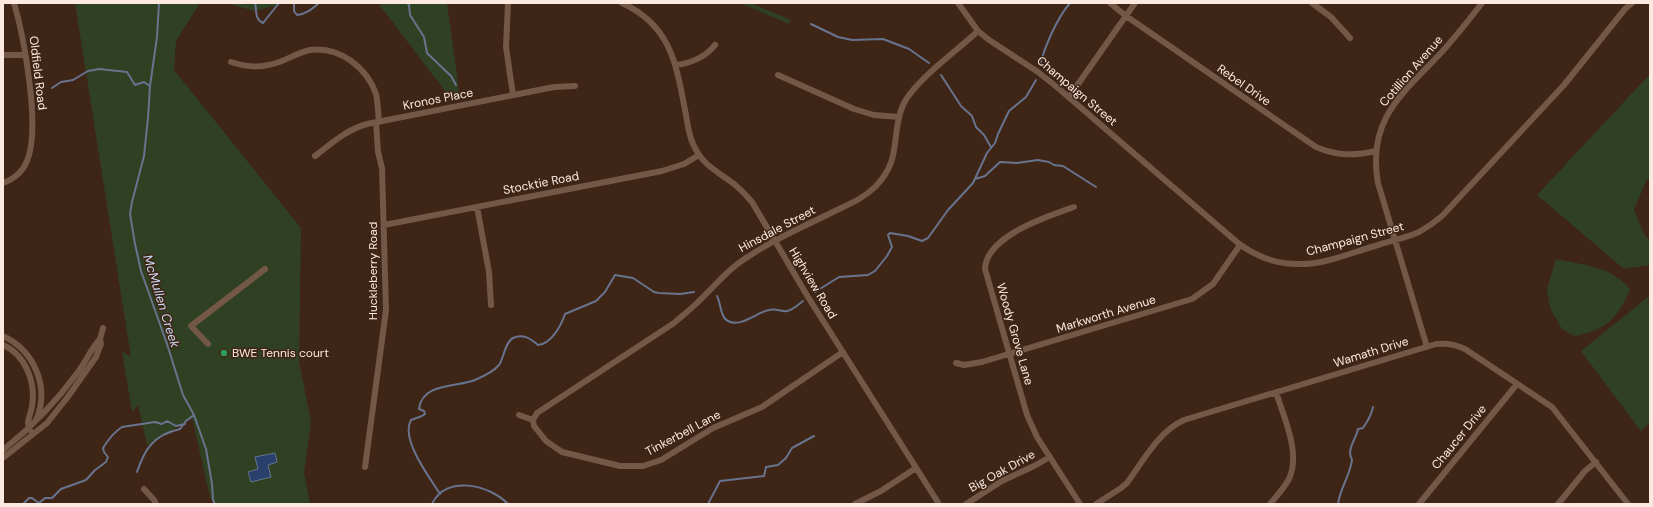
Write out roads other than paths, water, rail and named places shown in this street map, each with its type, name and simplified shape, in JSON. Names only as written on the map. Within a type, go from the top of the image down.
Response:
[{"type":"street","name":"Oldfield Road","points":[[3,183],[13,178],[25,165],[30,153],[32,139],[32,106],[20,26],[14,3]]},
{"type":"street","points":[[508,3],[506,47],[513,95]]},
{"type":"street","name":"Highview Road","points":[[622,3],[642,13],[657,27],[663,36],[675,65],[686,111],[687,128],[699,155],[709,166],[744,193],[939,504]]},
{"type":"street","name":"Champaign Street","points":[[958,3],[978,31],[989,40],[1038,72],[1069,97],[1240,245],[1256,255],[1268,260],[1298,264],[1325,261],[1395,240],[1419,232],[1442,216],[1564,85],[1625,9],[1632,3]]},
{"type":"street","name":"Rebel Drive","points":[[1110,3],[1126,16],[1316,147],[1326,152],[1343,155],[1354,155],[1376,151]]},
{"type":"street","points":[[1069,97],[1135,3]]},
{"type":"street","points":[[1312,3],[1331,17],[1350,38]]},
{"type":"street","name":"Cotillion Avenue","points":[[1427,347],[1378,183],[1376,171],[1376,151],[1381,128],[1393,106],[1445,49],[1482,3]]},
{"type":"street","name":"Hinsdale Street","points":[[533,420],[537,413],[674,323],[730,270],[743,260],[775,241],[858,200],[875,187],[892,162],[896,146],[899,117],[906,99],[913,90],[978,31]]},
{"type":"street","points":[[675,65],[681,65],[702,56],[715,45]]},
{"type":"street","name":"Huckleberry Road","points":[[231,62],[248,67],[263,66],[281,61],[296,54],[311,50],[323,50],[339,54],[359,66],[368,78],[376,96],[378,152],[382,168],[386,310],[365,467]]},
{"type":"street","points":[[3,55],[25,55]]},
{"type":"street","points":[[778,75],[854,109],[874,114],[899,117]]},
{"type":"street","name":"Kronos Place","points":[[315,156],[353,128],[554,87],[575,86]]},
{"type":"street","name":"Stocktie Road","points":[[384,225],[662,171],[684,164],[699,155]]},
{"type":"street","points":[[477,207],[489,272],[491,305]]},
{"type":"street","name":"Woody Grove Lane","points":[[1074,207],[1043,218],[1020,229],[991,251],[985,266],[1009,354],[1028,415],[1037,436],[1080,504]]},
{"type":"street","name":"Markworth Avenue","points":[[956,363],[970,365],[1192,300],[1213,284],[1240,245]]},
{"type":"street","points":[[208,344],[191,326],[265,269]]},
{"type":"street","points":[[3,450],[33,429],[47,423],[96,357],[101,344],[100,339],[103,328]]},
{"type":"street","points":[[3,336],[14,342],[23,350],[35,367],[41,386],[39,412],[33,429],[3,458]]},
{"type":"street","name":"Wamath Drive","points":[[1096,504],[1127,483],[1165,432],[1175,424],[1276,392],[1444,343],[1465,349],[1552,407],[1628,504]]},
{"type":"street","points":[[3,345],[8,347],[19,358],[30,373],[33,389],[32,406],[28,423],[33,429]]},
{"type":"street","name":"Tinkerbell Lane","points":[[533,420],[534,426],[546,441],[562,452],[620,466],[643,466],[661,460],[713,428],[762,407],[843,352]]},
{"type":"street","name":"Chaucer Drive","points":[[1419,504],[1517,384]]},
{"type":"street","points":[[1270,504],[1288,480],[1293,464],[1292,447],[1276,392]]},
{"type":"street","points":[[519,415],[533,420]]},
{"type":"street","name":"Big Oak Drive","points":[[966,504],[1002,481],[1050,457]]},
{"type":"street","points":[[1558,504],[1584,471],[1596,462]]},
{"type":"street","points":[[855,504],[881,491],[916,468]]},
{"type":"street","points":[[144,489],[156,504]]},
{"type":"water","points":[[275,453],[277,462],[268,465],[271,477],[251,482],[248,472],[258,469],[255,457]]},
{"type":"waterway","name":"McMullen Creek","points":[[159,3],[157,37],[150,86],[144,156],[130,214],[141,271],[167,344],[183,395],[194,415],[206,449],[213,500],[215,504]]},
{"type":"waterway","points":[[255,3],[257,17],[263,23],[279,3]]},
{"type":"waterway","points":[[294,3],[294,11],[297,15],[306,12],[319,3]]},
{"type":"waterway","points":[[407,3],[409,5],[410,15],[424,37],[427,53],[451,76],[456,85]]},
{"type":"waterway","points":[[1040,65],[1052,32],[1070,3]]},
{"type":"waterway","points":[[811,24],[838,37],[852,40],[883,39],[909,49],[929,63]]},
{"type":"waterway","points":[[52,88],[61,82],[73,80],[88,71],[99,69],[127,72],[135,85],[144,82],[150,86]]},
{"type":"waterway","points":[[941,75],[961,106],[972,116],[976,127],[984,135],[991,147]]},
{"type":"waterway","points":[[815,292],[839,277],[868,275],[875,271],[892,247],[888,235],[890,233],[908,236],[922,241],[928,238],[948,210],[973,183],[987,153],[995,143],[1009,111],[1026,97],[1036,80]]},
{"type":"waterway","points":[[975,179],[985,176],[1000,162],[1017,163],[1038,160],[1063,166],[1096,187]]},
{"type":"waterway","points":[[440,494],[418,458],[409,437],[411,420],[425,414],[424,411],[419,409],[422,400],[427,394],[442,387],[475,380],[491,372],[501,362],[506,346],[513,338],[523,336],[538,345],[543,344],[555,334],[565,314],[596,301],[605,292],[615,275],[633,278],[654,292],[680,294],[694,292]]},
{"type":"waterway","points":[[717,296],[723,316],[725,319],[733,323],[744,321],[764,311],[789,310],[796,307],[803,301]]},
{"type":"waterway","points":[[1338,504],[1351,466],[1352,460],[1350,452],[1352,444],[1358,429],[1363,428],[1373,407]]},
{"type":"waterway","points":[[137,472],[147,449],[163,435],[180,429],[186,421],[194,415]]},
{"type":"waterway","points":[[23,504],[29,498],[32,498],[39,503],[45,498],[52,498],[61,489],[86,480],[95,470],[106,462],[108,457],[103,448],[111,436],[122,427],[155,422],[162,424],[167,421],[176,426],[185,424]]},
{"type":"waterway","points":[[708,504],[720,481],[764,476],[766,467],[778,465],[786,458],[792,448],[814,436]]},
{"type":"waterway","name":"McMullen Creek","points":[[432,504],[439,495],[447,489],[457,486],[480,488],[500,497],[508,504]]},
{"type":"place","name":"BWE Tennis court","points":[[224,353]]}]
